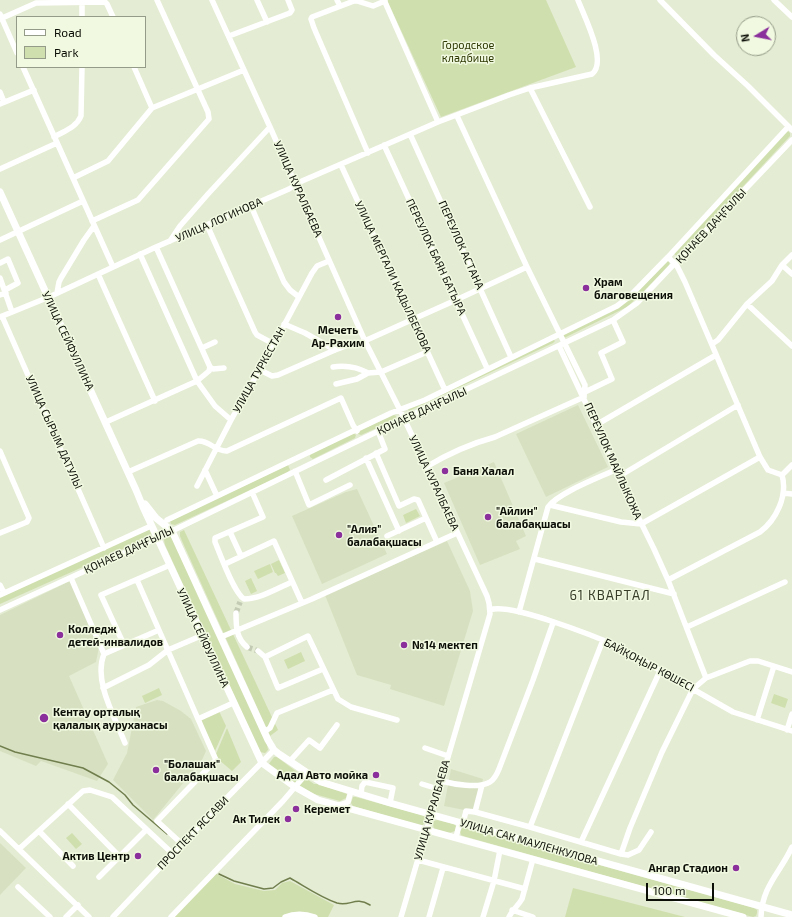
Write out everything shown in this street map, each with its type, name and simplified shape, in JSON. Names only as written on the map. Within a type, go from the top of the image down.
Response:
[{"type":"main road","name":"УЛИЦА СЕЙФУЛЛИНА","points":[[0,192],[106,422],[151,526],[158,538],[262,763]]},
{"type":"main road","name":"УЛИЦА СЕЙФУЛЛИНА","points":[[136,490],[148,509],[156,518],[164,521],[172,531],[264,732],[274,750]]},
{"type":"main road","name":"ҚОНАЕВ ДАҢҒЫЛЫ","points":[[151,526],[164,521]]},
{"type":"main road","name":"УЛИЦА САК МАУЛЕНКУЛОВА","points":[[274,750],[321,782],[390,803],[792,915]]},
{"type":"main road","name":"УЛИЦА САК МАУЛЕНКУЛОВА","points":[[262,763],[295,787],[318,800],[743,917]]},
{"type":"street","points":[[57,293],[61,278],[93,224],[138,200],[209,119],[209,115],[157,0]]},
{"type":"street","name":"УЛИЦА КУРАЛБАЕВА","points":[[212,0],[270,126],[365,341],[400,410],[488,596],[490,610],[401,917]]},
{"type":"street","points":[[257,0],[267,22]]},
{"type":"street","points":[[229,36],[275,20],[292,12],[288,0]]},
{"type":"street","points":[[337,0],[340,6]]},
{"type":"street","name":"УЛИЦА ЛОГИНОВА","points":[[1,317],[49,297],[140,254],[438,122],[530,88],[588,76],[595,72],[597,67],[597,51],[578,0]]},
{"type":"street","points":[[660,0],[714,55],[790,128]]},
{"type":"street","points":[[774,0],[792,17]]},
{"type":"street","points":[[82,1],[82,16]]},
{"type":"street","points":[[16,50],[1,17],[36,3],[82,1],[105,2],[113,16]]},
{"type":"street","points":[[368,153],[311,21],[312,17],[357,1],[373,6],[384,1],[438,122]]},
{"type":"street","points":[[23,68],[113,267]]},
{"type":"street","points":[[54,137],[73,127],[79,122],[81,116],[82,68]]},
{"type":"street","points":[[134,68],[152,108]]},
{"type":"street","points":[[73,178],[108,161],[152,108],[244,70]]},
{"type":"street","points":[[530,88],[590,207]]},
{"type":"street","points":[[0,92],[2,103],[34,90]]},
{"type":"street","points":[[457,116],[559,334],[562,345]]},
{"type":"street","points":[[170,241],[180,226],[270,126]]},
{"type":"street","name":"ҚОНАЕВ ДАҢҒЫЛЫ","points":[[164,521],[445,390],[511,356],[609,310],[624,301],[668,257],[790,128]]},
{"type":"street","name":"ПЕРЕУЛОК АСТАНА","points":[[410,134],[511,356]]},
{"type":"street","name":"ҚОНАЕВ ДАҢҒЫЛЫ","points":[[0,610],[158,538],[378,431],[613,320],[637,303],[792,140]]},
{"type":"street","points":[[0,169],[57,143]]},
{"type":"street","name":"ПЕРЕУЛОК БАЯН БАТЫРА","points":[[384,145],[487,368]]},
{"type":"street","name":"УЛИЦА МЕРГАЛИ КАДЫЛБЕКОВА","points":[[341,165],[445,390]]},
{"type":"street","points":[[0,240],[83,201]]},
{"type":"street","points":[[251,206],[284,282],[290,290],[299,297]]},
{"type":"street","points":[[207,225],[255,332],[257,335],[274,344]]},
{"type":"street","points":[[106,422],[197,381],[209,371],[210,367],[202,348],[156,247]]},
{"type":"street","points":[[140,254],[197,381],[215,406],[231,420]]},
{"type":"street","points":[[712,344],[718,340],[747,304],[772,281],[782,265],[792,255]]},
{"type":"street","points":[[668,257],[675,264],[712,344],[760,457],[768,470],[782,475]]},
{"type":"street","points":[[0,263],[8,259],[18,283],[4,293]]},
{"type":"street","name":"УЛИЦА ТУРКЕСТАН","points":[[197,486],[231,420],[315,269],[320,264],[329,261]]},
{"type":"street","points":[[782,265],[792,274]]},
{"type":"street","points":[[260,370],[268,375],[275,376],[335,350],[365,341],[527,267]]},
{"type":"street","points":[[98,274],[155,401]]},
{"type":"street","points":[[0,278],[4,293],[12,312]]},
{"type":"street","points":[[747,304],[792,346]]},
{"type":"street","name":"УЛИЦА СЫРЫМ ДАТУЛЫ","points":[[1,317],[104,548]]},
{"type":"street","points":[[426,467],[449,455],[486,440],[495,438],[612,379],[601,353],[623,342],[613,320]]},
{"type":"street","points":[[284,324],[306,333],[335,350]]},
{"type":"street","points":[[202,348],[215,342]]},
{"type":"street","name":"ПЕРЕУЛОК МАЙЛЫКОЖА","points":[[562,345],[618,477],[668,580],[706,678]]},
{"type":"street","points":[[336,384],[357,379],[368,373],[381,372],[427,352]]},
{"type":"street","points":[[596,425],[716,355]]},
{"type":"street","points":[[334,367],[342,366],[360,368],[368,373]]},
{"type":"street","points":[[210,367],[213,369],[224,368]]},
{"type":"street","points":[[128,472],[194,442],[203,441],[224,452],[227,451],[341,398],[357,431]]},
{"type":"street","points":[[618,477],[738,405]]},
{"type":"street","points":[[326,480],[386,449],[378,431]]},
{"type":"street","points":[[0,451],[29,518],[27,522],[0,534]]},
{"type":"street","points":[[376,454],[399,506],[416,499],[437,542]]},
{"type":"street","points":[[550,505],[621,522],[642,524],[760,457]]},
{"type":"street","points":[[366,458],[398,531]]},
{"type":"street","points":[[782,475],[792,465]]},
{"type":"street","points":[[205,470],[217,496]]},
{"type":"street","points":[[519,612],[550,505],[568,493],[615,470]]},
{"type":"street","points":[[295,471],[309,505],[350,485]]},
{"type":"street","points":[[668,580],[766,528],[776,514],[783,493],[784,482],[782,475]]},
{"type":"street","points":[[252,492],[263,518],[215,538],[225,564],[242,601],[262,595],[292,582]]},
{"type":"street","points":[[783,493],[792,494]]},
{"type":"street","points":[[387,536],[426,518]]},
{"type":"street","name":"ҚОНАЕВ ДАҢҒЫЛЫ","points":[[2,594],[151,526]]},
{"type":"street","points":[[230,532],[241,556]]},
{"type":"street","points":[[221,637],[302,603],[457,533]]},
{"type":"street","points":[[225,564],[274,541],[302,603]]},
{"type":"street","points":[[535,559],[674,594]]},
{"type":"street","points":[[124,645],[101,595],[170,565]]},
{"type":"street","points":[[71,578],[104,654]]},
{"type":"street","points":[[137,580],[216,760],[157,821],[182,844]]},
{"type":"street","points":[[687,626],[785,582]]},
{"type":"street","points":[[0,585],[2,594]]},
{"type":"street","name":"БАЙҚОҢЫР КӨШЕСІ","points":[[490,610],[501,608],[519,612],[603,640],[619,647],[733,712],[789,731]]},
{"type":"street","points":[[236,613],[237,631],[243,644],[248,647]]},
{"type":"street","points":[[441,781],[462,785],[482,785],[491,782],[499,769],[553,623]]},
{"type":"street","points":[[125,743],[103,688],[101,660],[104,654],[159,630]]},
{"type":"street","points":[[103,688],[149,665],[168,650],[202,635]]},
{"type":"street","points":[[265,656],[308,636],[338,699],[352,707],[397,720]]},
{"type":"street","points":[[530,827],[603,640]]},
{"type":"street","points":[[258,651],[265,656],[278,688],[323,669]]},
{"type":"street","points":[[621,854],[630,828],[662,752],[693,689],[706,678],[750,661],[774,666],[792,672]]},
{"type":"street","points":[[757,720],[774,666]]},
{"type":"street","points":[[581,842],[660,671]]},
{"type":"street","points":[[264,732],[270,728],[277,713],[333,690]]},
{"type":"street","points":[[198,719],[233,703]]},
{"type":"street","points":[[789,731],[792,714]]},
{"type":"street","points":[[290,761],[309,740],[320,748],[337,725]]},
{"type":"street","points":[[425,748],[448,756]]},
{"type":"street","name":"ПРОСПЕКТ ЯССАВИ","points":[[113,917],[172,854],[274,750]]},
{"type":"street","points":[[171,917],[307,773]]},
{"type":"street","points":[[361,794],[362,786],[365,782],[393,788],[390,803]]},
{"type":"street","points":[[422,784],[438,790]]},
{"type":"street","points":[[475,812],[482,785]]},
{"type":"street","points":[[19,849],[68,804],[86,790],[106,794],[112,797],[172,854]]},
{"type":"street","points":[[338,805],[348,802],[351,791]]},
{"type":"street","points":[[68,804],[119,856]]},
{"type":"street","points":[[456,837],[466,811],[475,812],[628,855],[638,850],[651,832]]},
{"type":"street","points":[[99,877],[146,830]]},
{"type":"street","points":[[0,831],[89,917]]},
{"type":"street","points":[[39,831],[73,866]]},
{"type":"street","points":[[761,917],[761,907],[770,883],[785,861],[792,847]]},
{"type":"street","points":[[483,917],[494,881],[500,850]]},
{"type":"street","points":[[509,917],[512,910],[519,904],[525,889],[533,859]]},
{"type":"street","points":[[418,860],[525,889]]},
{"type":"street","points":[[429,917],[443,868]]},
{"type":"street","points":[[18,887],[50,917]]},
{"type":"street","points":[[66,917],[78,905]]},
{"type":"street","points":[[512,910],[533,917]]},
{"type":"street","points":[[285,917],[292,914],[309,915],[315,917]]},
{"type":"shaded area","points":[[578,405],[608,467],[546,497],[516,434]]},
{"type":"shaded area","name":"\"Айлин\" балабақшасы","points":[[494,462],[526,536],[516,541],[520,549],[480,565],[444,483]]},
{"type":"shaded area","name":"\"Алия\" балабақшасы","points":[[357,489],[387,554],[322,584],[292,516],[346,492]]},
{"type":"shaded area","name":"№14 мектеп","points":[[447,541],[470,591],[473,611],[444,706],[390,689],[391,685],[357,675],[325,595]]},
{"type":"shaded area","points":[[70,581],[99,647],[96,662],[69,676],[108,764],[97,781],[41,761],[36,766],[0,751],[0,615]]},
{"type":"shaded area","name":"\"Болашак\" балабақшасы","points":[[157,700],[163,701],[181,711],[191,719],[206,751],[202,760],[153,820],[113,780],[127,753],[136,707]]},
{"type":"shaded area","points":[[451,769],[483,779],[475,812],[444,806]]},
{"type":"shaded area","points":[[0,843],[26,868],[0,895]]},
{"type":"green space","name":"Городское кладбище","points":[[387,0],[546,0],[576,67],[441,117]]},
{"type":"green space","points":[[788,131],[790,136],[679,255],[675,255],[674,253]]},
{"type":"green space","points":[[668,261],[670,262],[669,265],[627,307],[564,338],[563,334],[616,307]]},
{"type":"green space","points":[[553,339],[555,341],[553,343],[409,411],[407,407]]},
{"type":"green space","points":[[394,415],[396,416],[395,420],[361,435],[358,434],[358,431]]},
{"type":"green space","points":[[353,433],[356,435],[355,438],[313,459],[310,457],[310,455]]},
{"type":"green space","points":[[288,465],[290,470],[287,473],[175,525],[171,524],[170,521]]},
{"type":"green space","points":[[416,509],[420,516],[406,523],[403,515]]},
{"type":"green space","points":[[149,529],[152,536],[0,604],[0,596]]},
{"type":"green space","points":[[184,530],[278,730],[270,736],[182,541],[180,532]]},
{"type":"green space","points":[[171,536],[267,744],[268,750],[265,753],[260,752],[165,545],[165,538]]},
{"type":"green space","points":[[279,560],[285,573],[278,576],[271,564]]},
{"type":"green space","points":[[270,564],[273,572],[258,579],[254,571]]},
{"type":"green space","points":[[251,578],[257,591],[251,594],[245,581]]},
{"type":"green space","points":[[301,652],[305,661],[288,669],[284,660]]},
{"type":"green space","points":[[159,688],[162,695],[145,703],[142,696]]},
{"type":"green space","points":[[774,694],[788,699],[785,708],[771,703]]},
{"type":"green space","points":[[219,711],[226,726],[215,751],[200,720]]},
{"type":"green space","points":[[227,728],[241,762],[232,771],[218,759],[216,754]]},
{"type":"green space","points":[[274,757],[277,757],[301,775],[295,783],[268,765]]},
{"type":"green space","points":[[307,779],[314,784],[347,794],[346,798],[340,801],[314,794],[299,785]]},
{"type":"green space","points":[[353,797],[425,816],[426,821],[422,826],[353,806],[351,803]]},
{"type":"green space","points":[[437,820],[454,824],[456,826],[455,831],[449,833],[434,829],[434,821]]},
{"type":"green space","points":[[463,827],[754,908],[757,910],[757,913],[756,916],[753,917],[463,836],[461,835],[460,831]]},
{"type":"green space","points":[[72,833],[82,844],[76,849],[66,838]]},
{"type":"green space","points":[[215,873],[235,884],[264,891],[275,890],[282,883],[290,881],[334,905],[328,917],[173,917]]},
{"type":"green space","points":[[573,888],[685,917],[565,917]]},
{"type":"waterway","points":[[0,746],[15,752],[83,768],[109,782],[167,834]]},
{"type":"waterway","points":[[219,874],[234,881],[264,889],[273,888],[290,878],[331,901],[342,904],[360,901],[370,905]]},
{"type":"tunnel","points":[[236,613],[240,602]]},
{"type":"tunnel","points":[[247,647],[258,651]]},
{"type":"place","name":"Храм благовещения","points":[[586,288]]},
{"type":"place","name":"Мечеть Ар-Рахим","points":[[338,317]]},
{"type":"place","name":"Баня Халал","points":[[445,471]]},
{"type":"place","name":"\"Айлин\" балабақшасы","points":[[488,517]]},
{"type":"place","name":"\"Алия\" балабақшасы","points":[[339,535]]},
{"type":"place","name":"Колледж детей-инвалидов","points":[[60,635]]},
{"type":"place","name":"№14 мектеп","points":[[404,645]]},
{"type":"place","name":"Кентау орталық қалалық ауруханасы","points":[[44,718]]},
{"type":"place","name":"\"Болашак\" балабақшасы","points":[[156,770]]},
{"type":"place","name":"Адал Авто мойка","points":[[376,775]]},
{"type":"place","name":"Керемет","points":[[296,809]]},
{"type":"place","name":"Ак Тилек","points":[[288,819]]},
{"type":"place","name":"Актив Центр","points":[[138,856]]},
{"type":"place","name":"Ангар Стадион","points":[[736,868]]},
{"type":"district","name":"61 КВАРТАЛ","points":[[610,596]]}]
